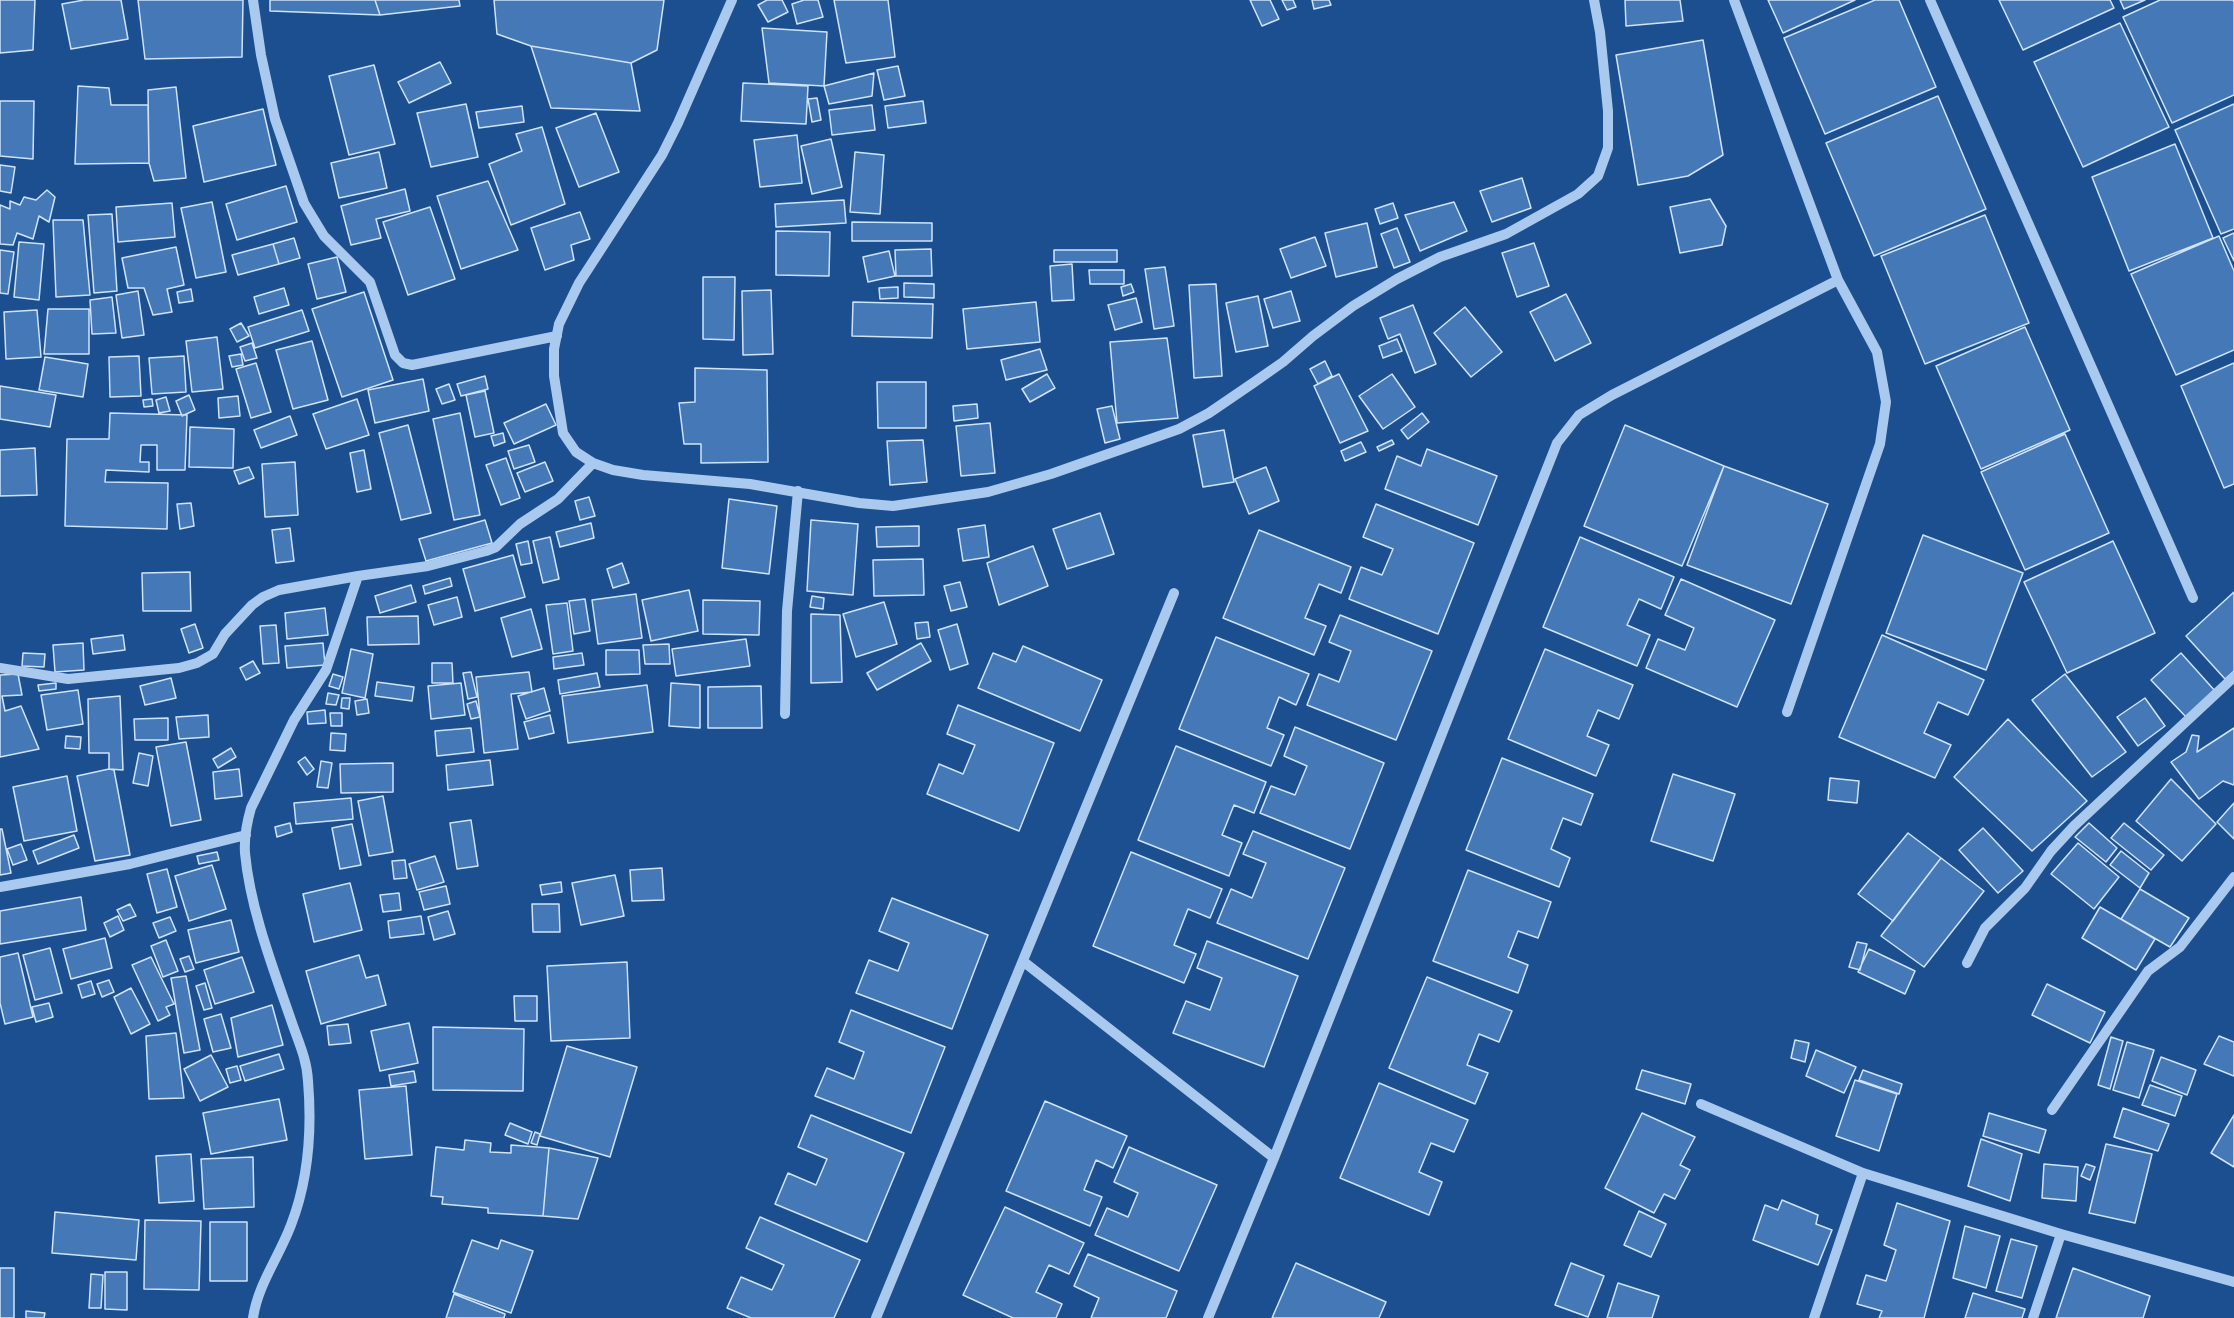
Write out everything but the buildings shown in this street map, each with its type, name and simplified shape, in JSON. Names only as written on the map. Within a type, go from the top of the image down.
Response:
[{"type":"street","points":[[253,0],[261,55],[275,119],[304,203],[324,236],[370,282],[395,355],[403,363],[412,365],[557,336]]},
{"type":"street","points":[[732,0],[662,155],[579,283],[560,324],[554,349],[554,376],[563,433],[576,452],[594,463],[613,470],[643,476],[750,484],[859,503],[892,506],[988,492],[1051,474],[1167,434],[1209,413],[1245,389],[1353,306],[1397,279],[1440,257],[1506,234],[1578,194],[1598,176],[1608,148],[1608,111],[1600,32],[1594,0]]},
{"type":"street","points":[[1734,0],[1838,280],[1877,352],[1886,402],[1880,444],[1787,712]]},
{"type":"street","points":[[1930,0],[2193,598]]},
{"type":"street","points":[[1208,1318],[1274,1158],[1557,443],[1579,415],[1612,395],[1838,280]]},
{"type":"street","points":[[0,669],[68,679],[179,668],[197,663],[213,654],[237,618],[263,597],[279,590],[428,566],[486,552],[496,547],[520,524],[558,499],[594,463]]},
{"type":"street","points":[[785,714],[787,611],[798,491]]},
{"type":"street","points":[[254,1318],[259,1293],[290,1228],[302,1194],[308,1152],[309,1082],[305,1056],[291,1021],[255,906],[245,852],[246,835],[251,808],[259,790],[300,710],[321,681],[326,670],[358,576]]},
{"type":"street","points":[[876,1318],[1174,593]]},
{"type":"street","points":[[1967,963],[1985,928],[2025,888],[2051,851],[2074,826],[2234,677]]},
{"type":"street","points":[[0,887],[130,864],[246,835]]},
{"type":"street","points":[[2052,1110],[2148,971],[2180,947],[2234,877]]},
{"type":"street","points":[[1024,962],[1274,1158]]},
{"type":"street","points":[[1701,1104],[1863,1173],[2061,1234],[2234,1282]]},
{"type":"street","points":[[1814,1318],[1863,1173]]},
{"type":"street","points":[[2033,1318],[2061,1234]]}]
